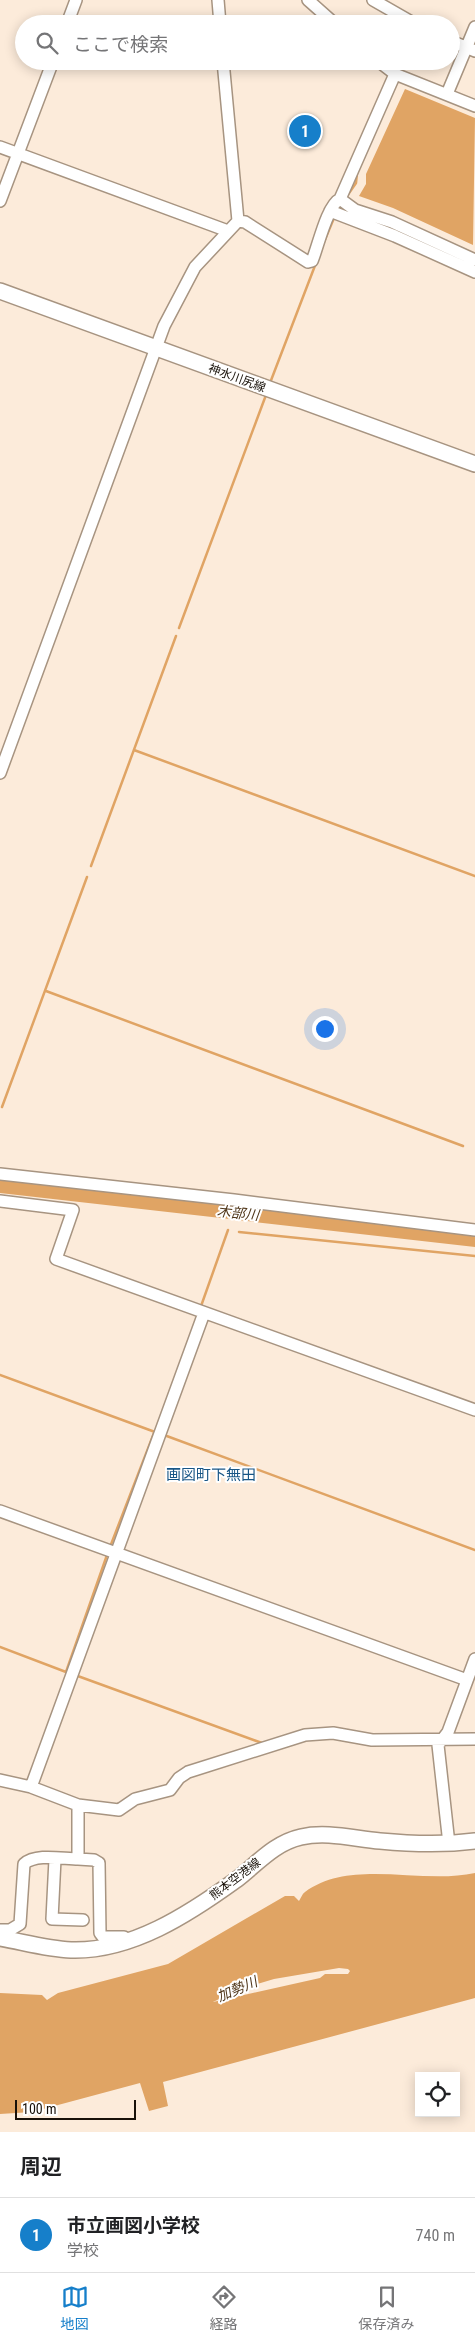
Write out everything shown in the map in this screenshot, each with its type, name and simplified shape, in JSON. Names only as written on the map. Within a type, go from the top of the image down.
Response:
[{"type":"main road","name":"神水川尻線","points":[[0,291],[475,464]]},
{"type":"main road","name":"熊本空港線","points":[[0,1938],[70,1950],[101,1949],[131,1940],[165,1924],[217,1894],[284,1842],[319,1834],[382,1842],[449,1844],[475,1841]]},
{"type":"street","points":[[70,15],[76,0]]},
{"type":"street","points":[[218,0],[219,15]]},
{"type":"street","points":[[308,0],[325,15]]},
{"type":"street","points":[[373,0],[399,15]]},
{"type":"street","points":[[447,94],[471,50],[475,27]]},
{"type":"street","points":[[0,201],[49,70]]},
{"type":"street","points":[[224,70],[238,221]]},
{"type":"street","points":[[390,70],[395,74],[475,106]]},
{"type":"street","points":[[238,221],[245,222],[310,262],[334,202],[340,199],[395,74]]},
{"type":"street","points":[[0,147],[228,231]]},
{"type":"street","points":[[340,199],[355,210],[392,222],[475,260]]},
{"type":"street","points":[[330,211],[381,230],[475,272]]},
{"type":"street","points":[[0,774],[164,326],[195,267],[238,221]]},
{"type":"street","points":[[0,1174],[234,1200],[475,1230]]},
{"type":"street","points":[[0,1201],[73,1210],[56,1259],[204,1314],[475,1410]]},
{"type":"street","points":[[31,1787],[204,1314]]},
{"type":"street","points":[[0,1511],[467,1680]]},
{"type":"street","points":[[449,1844],[438,1745],[448,1732],[475,1659]]},
{"type":"street","points":[[0,1780],[31,1787],[78,1805],[119,1810],[135,1799],[170,1790],[179,1778],[188,1772],[305,1735],[333,1733],[372,1740],[475,1739]]},
{"type":"street","points":[[78,1805],[78,1859]]},
{"type":"street","points":[[0,1930],[10,1930],[20,1924],[24,1864],[28,1860],[37,1858],[94,1860],[99,1864],[100,1933],[103,1937],[107,1938],[127,1936],[131,1940]]},
{"type":"street","points":[[55,1859],[52,1919],[83,1920]]},
{"type":"water","points":[[405,89],[475,118],[473,245],[393,208],[359,196],[366,184],[366,174]]},
{"type":"water","name":"木部川","points":[[0,1177],[475,1234],[475,1247],[0,1193]]},
{"type":"water","name":"加勢川","points":[[475,1873],[475,1998],[163,2082],[168,2106],[149,2111],[140,2083],[32,2112],[0,2114],[0,1993],[42,1995],[47,2000],[58,1993],[168,1964],[285,1896],[294,1896],[299,1901],[305,1892],[323,1882],[343,1876],[387,1874],[454,1876]],"holes":[[[339,1968],[350,1971],[348,1974],[325,1974],[320,1978],[213,2002],[238,1990],[274,1979]]]},
{"type":"waterway","points":[[347,196],[356,183],[357,173]]},
{"type":"waterway","points":[[324,242],[334,218]]},
{"type":"waterway","points":[[270,383],[316,263]]},
{"type":"waterway","points":[[179,628],[266,395]]},
{"type":"waterway","points":[[91,866],[176,636]]},
{"type":"waterway","points":[[134,750],[475,876]]},
{"type":"waterway","points":[[2,1107],[87,877]]},
{"type":"waterway","points":[[46,991],[463,1146]]},
{"type":"waterway","points":[[200,1309],[228,1230]]},
{"type":"waterway","points":[[239,1232],[475,1256]]},
{"type":"waterway","points":[[0,1375],[155,1432]]},
{"type":"waterway","points":[[110,1547],[154,1433]]},
{"type":"waterway","points":[[164,1435],[475,1550]]},
{"type":"waterway","points":[[0,1647],[66,1672],[107,1555]]},
{"type":"waterway","points":[[75,1675],[262,1743]]},
{"type":"place","name":"市立画図小学校","points":[[305,131]]},
{"type":"district","name":"画図町下無田","points":[[211,1475]]}]
